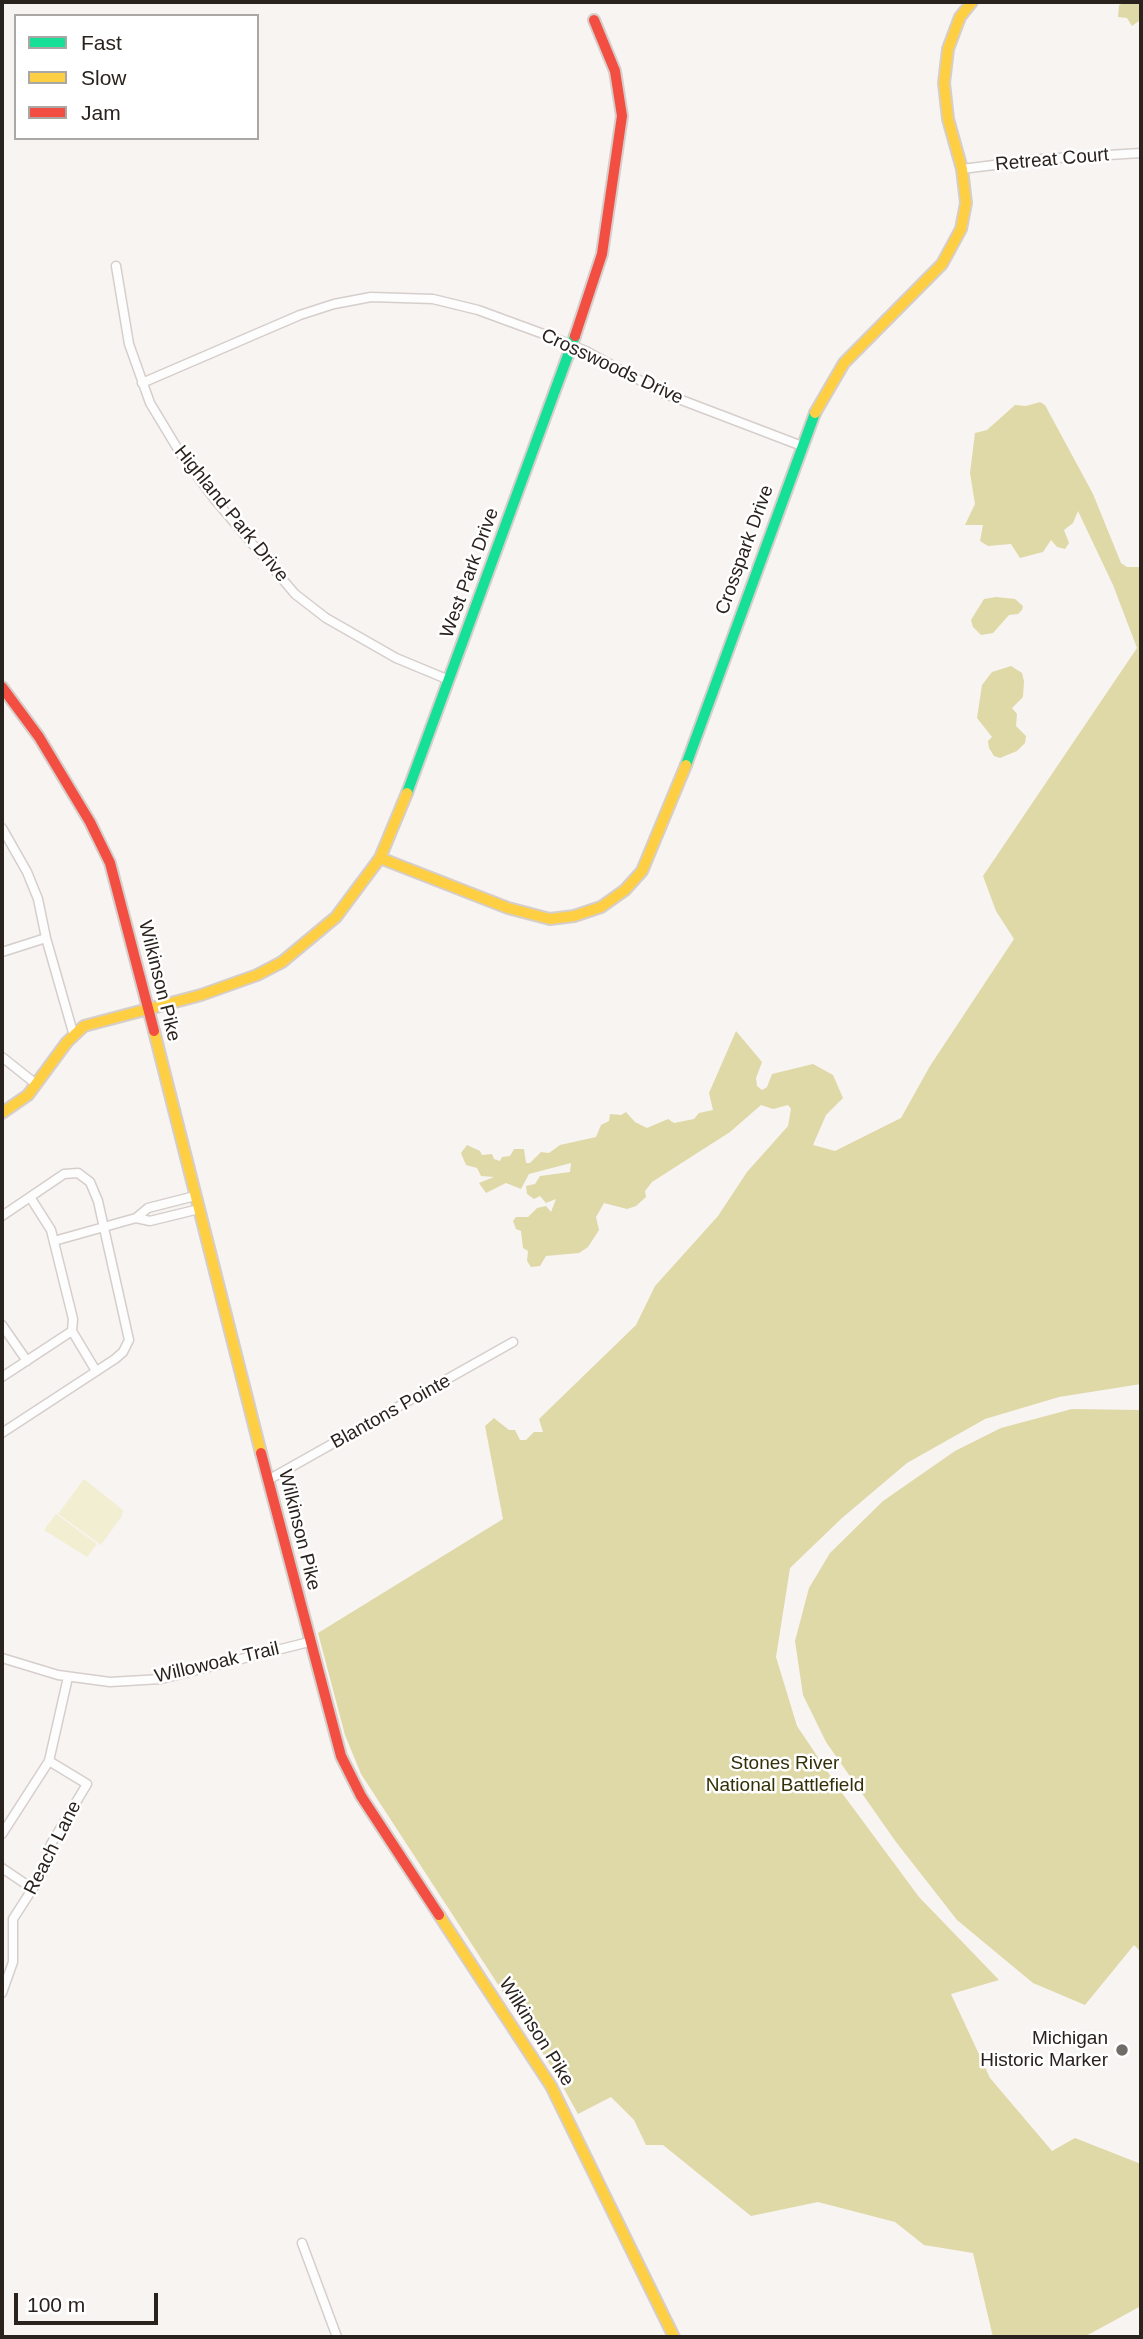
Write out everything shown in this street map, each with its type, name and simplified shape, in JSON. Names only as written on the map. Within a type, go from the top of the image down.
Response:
[{"type":"street","name":"Crosspark Drive","points":[[380,858],[508,908],[550,919],[591,911],[625,890],[649,859],[816,411],[844,363],[942,264],[961,229],[966,203],[962,170],[948,119],[944,83],[948,49],[960,17],[972,2]]},
{"type":"street","name":"West Park Drive","points":[[74,1036],[84,1026],[231,985],[282,962],[336,917],[380,858],[449,680],[572,345],[602,254],[622,125],[615,71],[594,20]]},
{"type":"street","name":"Retreat Court","points":[[962,170],[1042,159],[1141,153]]},
{"type":"street","name":"Highland Park Drive","points":[[116,266],[123,319],[142,383],[182,456],[295,593],[359,639],[449,680]]},
{"type":"street","name":"Crosswoods Drive","points":[[142,383],[300,315],[371,297],[433,299],[478,310],[572,345],[663,393],[802,446]]},
{"type":"street","name":"Wilkinson Pike","points":[[3,690],[39,737],[104,849],[121,900],[336,1741],[354,1783],[551,2086],[674,2337]]},
{"type":"street","points":[[2,828],[27,872],[38,899],[46,938],[74,1036],[28,1095],[2,1113]]},
{"type":"street","points":[[2,952],[46,938]]},
{"type":"street","points":[[2,1057],[36,1084]]},
{"type":"street","points":[[2,1216],[64,1174],[78,1173],[90,1182],[95,1191],[129,1340],[123,1352],[2,1433]]},
{"type":"street","points":[[54,1241],[136,1218],[148,1208],[195,1196]]},
{"type":"street","points":[[30,1197],[46,1220],[54,1241],[73,1319],[72,1331],[96,1371]]},
{"type":"street","points":[[136,1218],[150,1221],[199,1209]]},
{"type":"street","points":[[2,1325],[27,1361]]},
{"type":"street","points":[[2,1377],[72,1331]]},
{"type":"street","name":"Blantons Pointe","points":[[268,1480],[513,1342]]},
{"type":"street","name":"Willowoak Trail","points":[[2,1658],[68,1677],[110,1682],[161,1679],[309,1642]]},
{"type":"street","points":[[2,1834],[5,1823],[49,1761],[68,1677]]},
{"type":"street","name":"Reach Lane","points":[[2,1993],[13,1962],[13,1919],[42,1874],[51,1844],[87,1784],[49,1761]]},
{"type":"street","points":[[2,1868],[33,1889]]},
{"type":"street","points":[[302,2243],[337,2337]]},
{"type":"shaded area","points":[[84,1479],[123,1510],[122,1516],[101,1545],[58,1514]]},
{"type":"shaded area","points":[[56,1514],[97,1544],[87,1557],[44,1530]]},
{"type":"green space","points":[[1141,2],[1141,23],[1139,21],[1132,26],[1127,18],[1118,17],[1119,5]]},
{"type":"green space","name":"Stones River National Battlefield","points":[[1040,402],[1045,405],[1093,494],[1121,563],[1127,567],[1141,567],[1141,1384],[1059,1397],[985,1419],[907,1463],[842,1518],[790,1568],[776,1657],[797,1726],[842,1793],[919,1897],[999,1980],[951,1994],[990,2078],[1052,2151],[1075,2138],[1141,2164],[1141,2306],[1084,2337],[993,2337],[973,2253],[924,2245],[895,2222],[818,2202],[751,2216],[663,2145],[646,2145],[634,2120],[611,2097],[578,2114],[553,2069],[361,1774],[345,1735],[318,1633],[503,1519],[485,1426],[494,1418],[509,1430],[515,1430],[520,1440],[526,1440],[534,1432],[543,1432],[539,1419],[636,1325],[655,1286],[718,1216],[747,1172],[788,1126],[791,1109],[788,1105],[773,1109],[761,1105],[730,1132],[652,1182],[645,1191],[646,1197],[636,1206],[627,1209],[604,1203],[596,1217],[599,1230],[588,1247],[579,1253],[546,1256],[540,1266],[531,1267],[527,1261],[528,1251],[523,1248],[521,1231],[516,1229],[513,1221],[516,1217],[528,1217],[537,1208],[546,1206],[551,1212],[556,1199],[546,1203],[540,1196],[534,1199],[527,1194],[526,1186],[535,1184],[540,1176],[570,1172],[571,1163],[529,1174],[521,1189],[506,1183],[486,1193],[479,1183],[494,1177],[481,1176],[477,1168],[466,1165],[461,1153],[467,1145],[480,1151],[482,1155],[492,1154],[494,1159],[500,1161],[502,1157],[510,1156],[514,1149],[524,1149],[526,1163],[530,1163],[541,1152],[549,1153],[560,1145],[596,1137],[601,1125],[609,1121],[610,1114],[621,1115],[626,1112],[635,1122],[647,1128],[668,1119],[674,1123],[694,1119],[699,1113],[713,1110],[709,1093],[736,1031],[762,1062],[756,1078],[757,1086],[762,1090],[767,1087],[772,1074],[813,1064],[833,1075],[843,1098],[826,1115],[813,1145],[835,1151],[901,1118],[930,1066],[1014,939],[996,911],[983,876],[1137,648],[1113,585],[1078,511],[1073,523],[1064,530],[1069,543],[1065,549],[1057,547],[1051,540],[1043,552],[1020,558],[1011,544],[988,546],[980,541],[983,525],[965,525],[975,504],[970,473],[975,433],[987,430],[1015,405],[1026,406]]},
{"type":"green space","points":[[984,599],[1015,599],[1023,606],[1022,610],[1018,614],[1009,615],[993,633],[981,635],[973,627],[971,620]]},
{"type":"green space","points":[[1011,666],[1022,673],[1024,681],[1023,697],[1012,708],[1017,714],[1016,726],[1026,736],[1025,743],[1017,751],[1000,758],[994,756],[989,748],[988,741],[992,737],[977,718],[982,685],[992,672]]},
{"type":"green space","points":[[1072,1409],[1141,1410],[1141,1952],[1134,1945],[1085,2005],[1033,1983],[957,1920],[896,1842],[826,1742],[803,1695],[795,1641],[809,1588],[830,1553],[883,1501],[955,1451],[1001,1428]]},
{"type":"traffic: fast","points":[[407,793],[575,336]]},
{"type":"traffic: fast","points":[[686,765],[815,413]]},
{"type":"traffic: slow","points":[[815,413],[844,363],[942,264],[961,229],[966,203],[962,169],[948,119],[944,83],[948,49],[960,17],[972,2]]},
{"type":"traffic: slow","points":[[380,858],[508,908],[550,919],[574,916],[601,907],[625,890],[642,871],[686,765]]},
{"type":"traffic: slow","points":[[2,1113],[28,1095],[67,1042],[84,1026],[201,995],[257,975],[282,962],[336,917],[380,858],[407,793]]},
{"type":"traffic: slow","points":[[154,1031],[261,1453]]},
{"type":"traffic: slow","points":[[439,1915],[551,2086],[674,2337]]},
{"type":"traffic: jam","points":[[575,336],[602,254],[622,116],[615,71],[594,20]]},
{"type":"traffic: jam","points":[[2,687],[39,737],[90,822],[110,863],[154,1031]]},
{"type":"traffic: jam","points":[[261,1453],[341,1756],[361,1796],[439,1915]]},
{"type":"place","name":"Michigan Historic Marker","points":[[1122,2050]]}]
